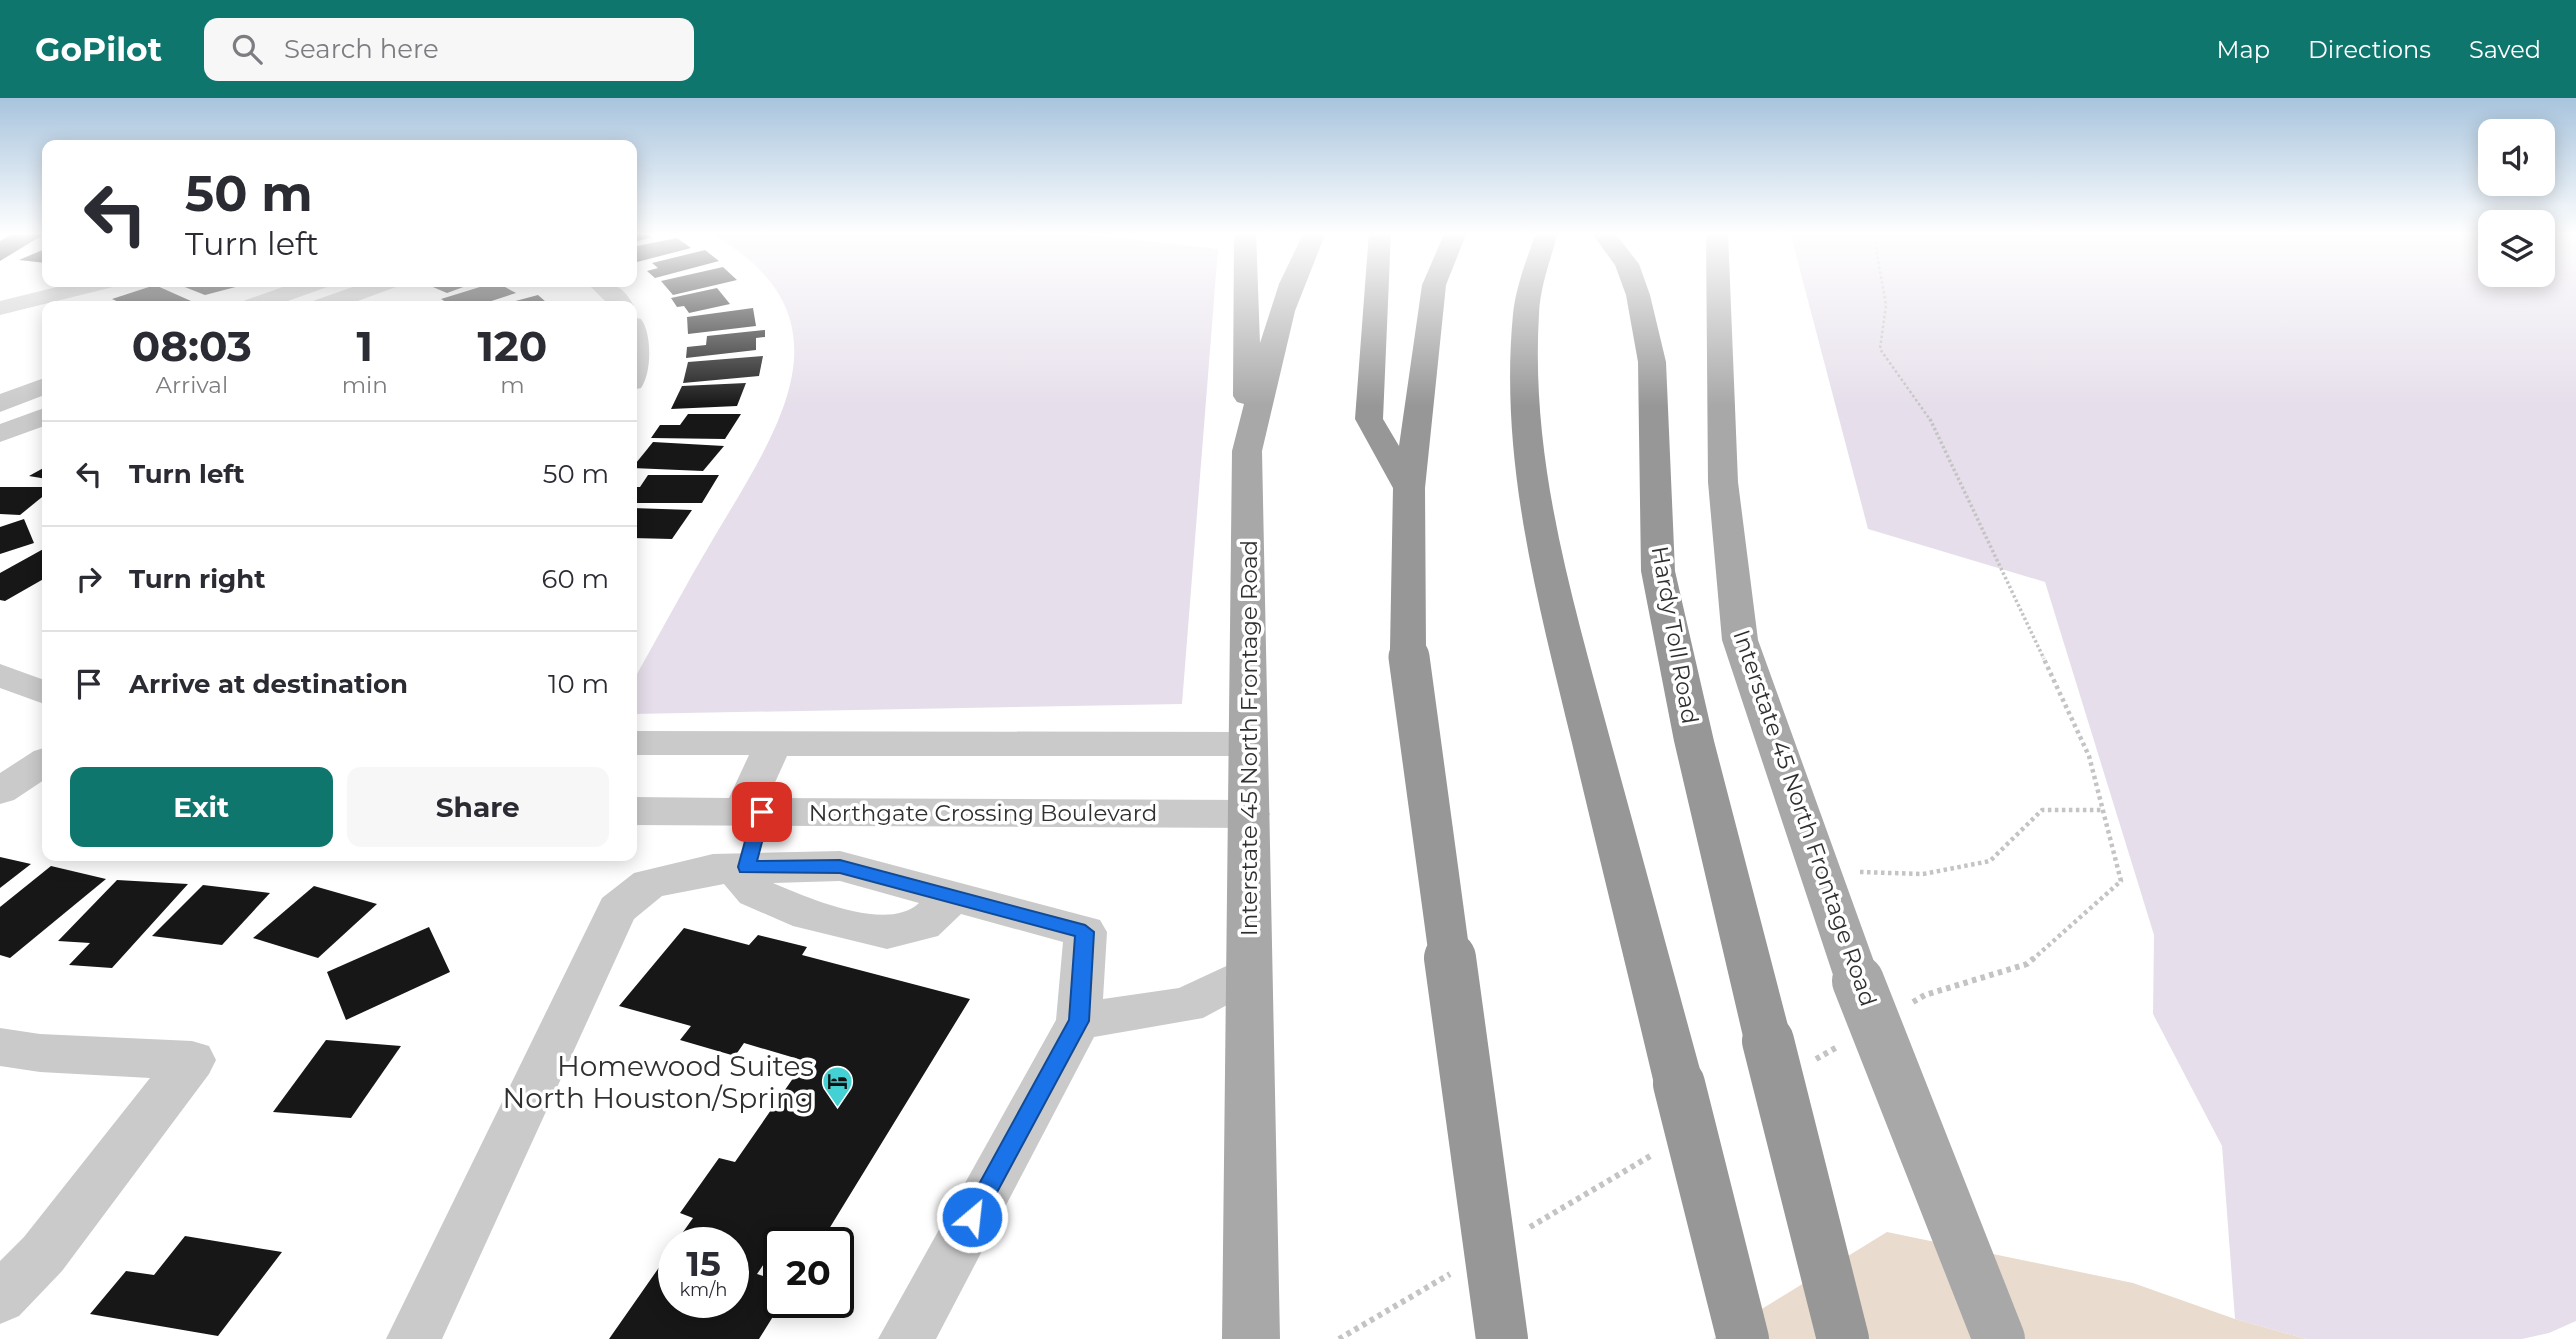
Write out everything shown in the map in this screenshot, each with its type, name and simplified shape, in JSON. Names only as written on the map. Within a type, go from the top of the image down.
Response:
[{"type":"highway","points":[[1376,290],[1368,419],[1409,488]]},
{"type":"highway","points":[[1433,290],[1409,488],[1408,649],[1502,1339]]},
{"type":"highway","points":[[1530,290],[1526,313],[1525,423],[1529,467],[1546,564],[1743,1339]]},
{"type":"highway","name":"Hardy Toll Road","points":[[1636,290],[1652,362],[1658,571],[1693,741],[1843,1339]]},
{"type":"main road","points":[[1246,290],[1247,451]]},
{"type":"main road","name":"Interstate 45 North Frontage Road","points":[[1251,1335],[1247,451],[1291,290]]},
{"type":"main road","name":"Interstate 45 North Frontage Road","points":[[1718,290],[1723,482],[1740,640],[1858,981],[1999,1339]]},
{"type":"street","points":[[21,290],[34,293],[29,302]]},
{"type":"street","points":[[0,308],[74,290]]},
{"type":"street","points":[[266,301],[297,290]]},
{"type":"street","points":[[336,301],[366,290]]},
{"type":"street","points":[[0,404],[42,387]]},
{"type":"street","points":[[0,434],[42,417]]},
{"type":"street","points":[[0,675],[42,692]]},
{"type":"street","points":[[637,743],[1247,744]]},
{"type":"street","points":[[731,868],[745,812],[773,744]]},
{"type":"street","name":"Northgate Crossing Boulevard","points":[[637,811],[1250,814]]},
{"type":"street","points":[[731,868],[755,892],[797,911],[887,933],[923,925],[953,897],[1085,932],[1079,1021],[906,1339]]},
{"type":"street","points":[[414,1339],[617,909],[649,884],[731,868]]},
{"type":"street","points":[[1079,1021],[1187,1005],[1250,972]]},
{"type":"street","points":[[0,1047],[40,1053],[192,1060],[43,1254],[0,1298]]},
{"type":"path","points":[[1820,871],[1923,874],[1990,861],[2042,810],[2103,810]]},
{"type":"shaded area","points":[[774,290],[1215,290],[1182,704],[637,714],[637,674],[738,498],[780,416],[792,376],[794,337],[782,300]]},
{"type":"shaded area","points":[[1805,290],[2576,290],[2576,1321],[2549,1333],[2522,1339],[2306,1339],[2235,1319],[2222,1146],[2153,1014],[2154,935],[2045,582],[1868,529]]},
{"type":"shaded area","points":[[1887,1232],[2133,1283],[2235,1319],[2306,1339],[1713,1339]]},
{"type":"building","points":[[140,290],[166,290],[191,301],[117,301],[112,299]]},
{"type":"building","points":[[192,290],[224,290],[205,295]]},
{"type":"building","points":[[470,290],[510,290],[516,293],[491,301],[441,299]]},
{"type":"building","points":[[669,290],[695,290],[673,295]]},
{"type":"building","points":[[719,290],[730,304],[689,313],[684,306],[677,307],[671,298]]},
{"type":"building","points":[[538,295],[545,301],[516,301]]},
{"type":"building","points":[[753,308],[756,326],[688,334],[687,317]]},
{"type":"building","points":[[765,330],[765,337],[756,338],[756,350],[686,358],[687,347],[706,345],[707,336]]},
{"type":"building","points":[[763,356],[759,376],[683,383],[688,362]]},
{"type":"building","points":[[746,383],[737,406],[671,409],[682,386]]},
{"type":"building","points":[[688,414],[741,414],[725,439],[651,438],[660,425],[680,425]]},
{"type":"building","points":[[653,442],[724,446],[703,471],[637,468],[637,462]]},
{"type":"building","points":[[42,469],[42,478],[29,476]]},
{"type":"building","points":[[648,475],[719,475],[702,503],[637,503],[637,487],[640,487]]},
{"type":"building","points":[[0,487],[42,487],[42,497],[20,515],[0,514]]},
{"type":"building","points":[[637,508],[692,510],[672,539],[637,538]]},
{"type":"building","points":[[24,519],[34,543],[0,554],[0,527]]},
{"type":"building","points":[[42,550],[42,580],[5,601],[0,600],[0,573]]},
{"type":"building","points":[[0,857],[31,864],[0,888]]},
{"type":"building","points":[[51,866],[106,879],[10,958],[0,955],[0,907]]},
{"type":"building","points":[[117,880],[188,884],[112,968],[69,965],[90,943],[58,941]]},
{"type":"building","points":[[203,885],[270,893],[222,945],[152,936]]},
{"type":"building","points":[[314,886],[377,904],[318,958],[253,938]]},
{"type":"building","points":[[429,927],[450,972],[346,1020],[327,972]]},
{"type":"building","name":"Homewood Suites North Houston/Spring","points":[[684,928],[749,945],[758,935],[807,947],[802,955],[970,999],[830,1227],[763,1227],[763,1265],[757,1274],[763,1276],[763,1318],[772,1318],[759,1339],[609,1339],[658,1269],[658,1318],[749,1318],[749,1227],[687,1227],[693,1218],[680,1213],[719,1158],[735,1162],[805,1061],[744,1043],[735,1056],[680,1040],[691,1026],[619,1006]]},
{"type":"building","points":[[326,1040],[401,1046],[351,1118],[273,1112]]},
{"type":"building","points":[[185,1236],[282,1252],[218,1336],[90,1314],[126,1271],[154,1275]]},
{"type":"place","name":"Homewood Suites North Houston/Spring","points":[[837,1109]]},
{"type":"route","points":[[762,812],[747,867],[840,866],[1085,932],[1079,1021],[972,1217]]}]
